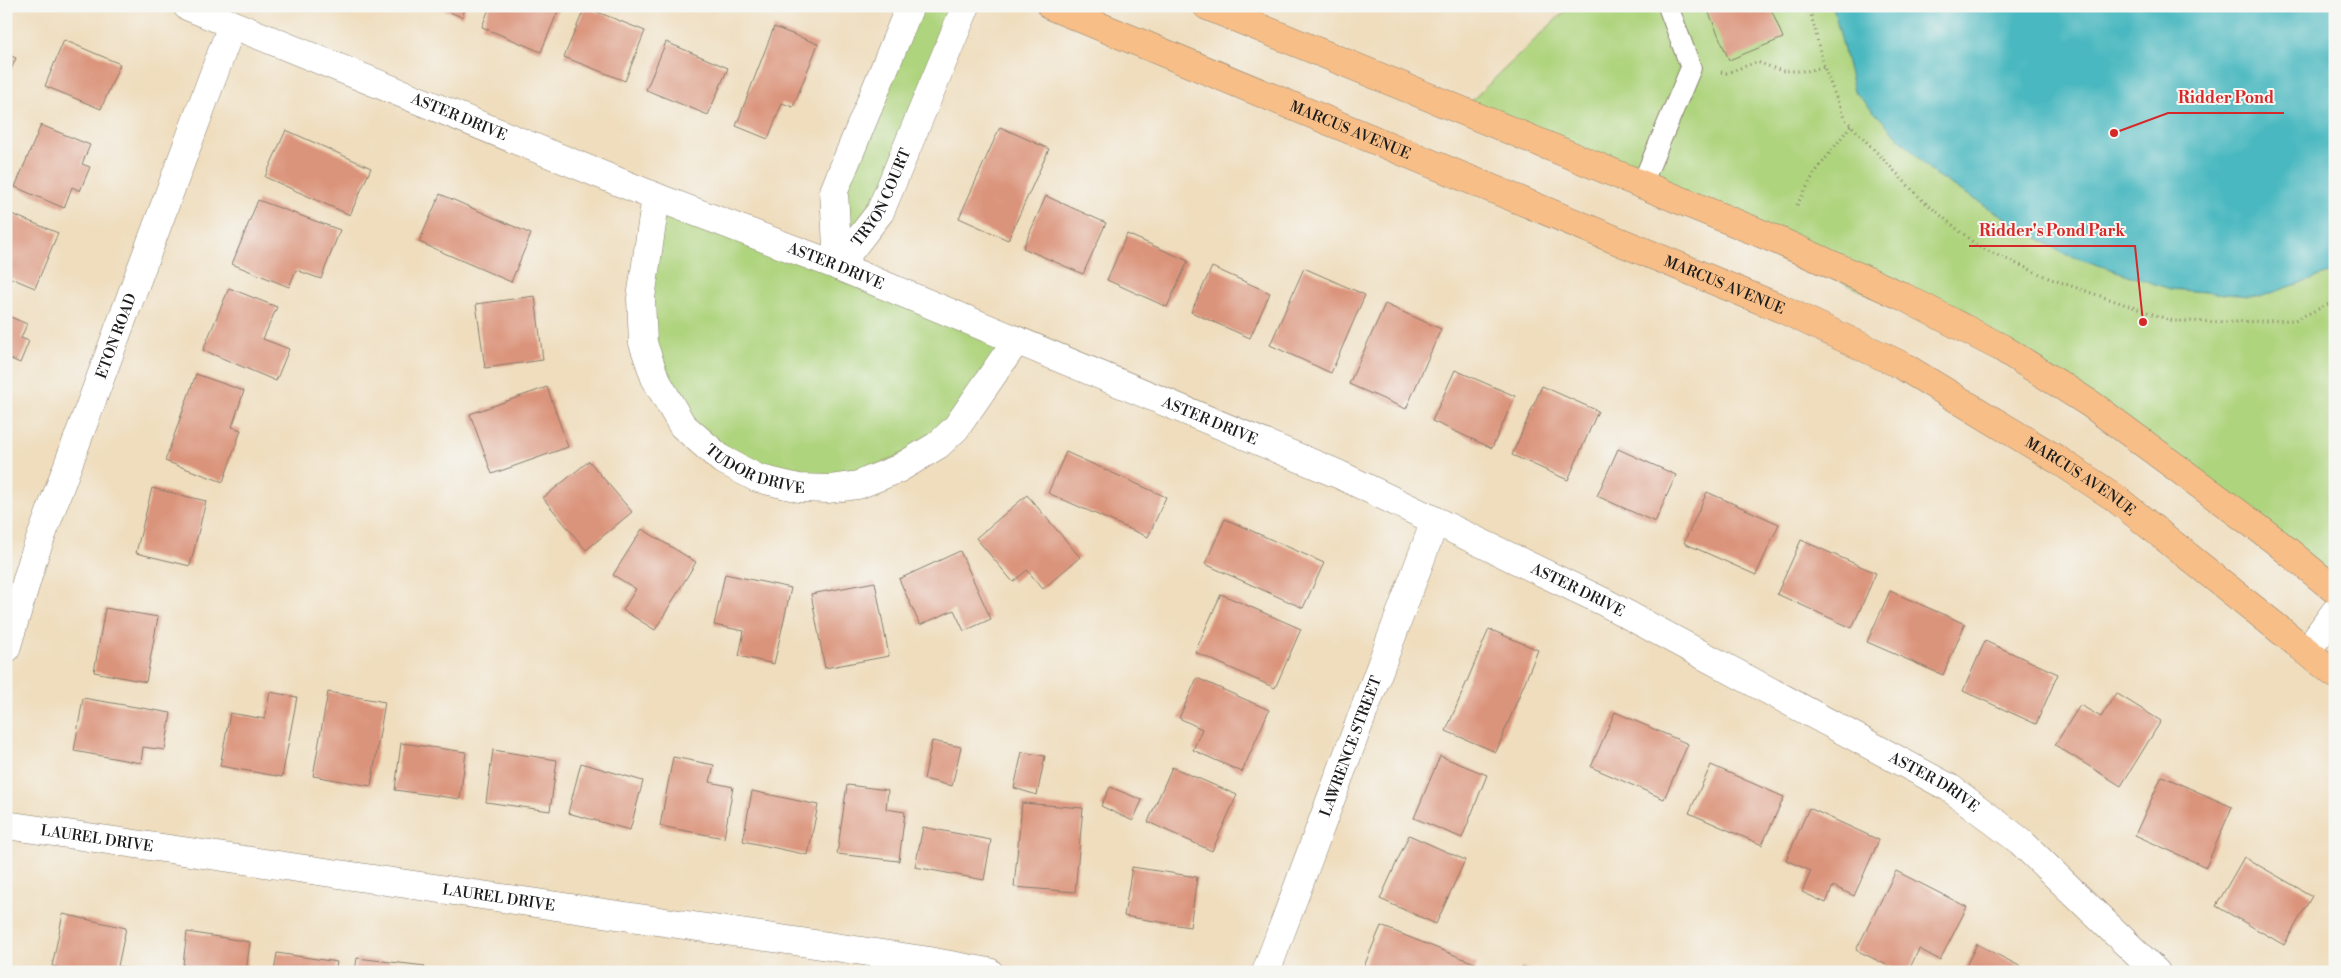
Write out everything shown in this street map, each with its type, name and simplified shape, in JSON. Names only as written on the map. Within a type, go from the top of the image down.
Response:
[{"type":"main road","name":"MARCUS AVENUE","points":[[1052,6],[1780,308],[1901,365],[2058,460],[2114,497],[2335,674]]},
{"type":"main road","points":[[1207,6],[1642,184],[1840,267],[1902,296],[2032,366],[2092,404],[2273,539],[2335,590]]},
{"type":"street","name":"ASTER DRIVE","points":[[187,6],[656,196],[838,266],[1338,474],[1604,602],[1950,788],[2020,841],[2156,972]]},
{"type":"street","name":"TRYON COURT","points":[[838,266],[834,191],[910,6]]},
{"type":"street","name":"TRYON COURT","points":[[838,266],[880,212],[966,6]]},
{"type":"street","name":"ETON ROAD","points":[[6,649],[34,556],[232,24]]},
{"type":"street","name":"TUDOR DRIVE","points":[[656,196],[641,298],[644,344],[655,378],[682,425],[721,459],[757,478],[799,488],[829,489],[858,485],[898,469],[938,445],[956,428],[1016,340]]},
{"type":"street","name":"LAWRENCE STREET","points":[[1266,972],[1435,521]]},
{"type":"street","points":[[2307,651],[2335,612]]},
{"type":"street","name":"LAUREL DRIVE","points":[[6,825],[923,960],[989,972]]},
{"type":"lane","points":[[1642,184],[1691,68],[1670,9]]},
{"type":"path","points":[[1809,6],[1824,67],[1844,118],[1922,199],[1979,247],[2051,279],[2172,321],[2234,322],[2295,320],[2335,301]]},
{"type":"path","points":[[1691,68],[1726,72],[1758,62],[1782,72],[1807,71],[1824,67]]},
{"type":"path","points":[[1797,205],[1814,174],[1851,125]]},
{"type":"green space","points":[[911,6],[966,6],[880,212],[838,266],[1016,341],[956,428],[829,489],[721,459],[643,343],[656,197],[837,266],[834,191]]},
{"type":"green space","points":[[1570,6],[2335,6],[2335,590],[2047,375],[1462,110]]},
{"type":"water","points":[[1833,6],[2335,6],[2335,271],[2260,297],[2170,289],[2062,253],[1934,174],[1854,91]]},
{"type":"building","points":[[435,6],[466,6],[462,17]]},
{"type":"building","points":[[490,6],[560,6],[541,52],[482,27]]},
{"type":"building","points":[[1706,6],[1770,6],[1783,38],[1729,60]]},
{"type":"building","points":[[585,7],[645,31],[625,81],[564,57]]},
{"type":"building","points":[[774,27],[818,44],[793,107],[782,103],[768,139],[736,126]]},
{"type":"building","points":[[64,40],[120,64],[101,109],[45,86]]},
{"type":"building","points":[[666,42],[728,68],[708,115],[646,90]]},
{"type":"building","points":[[6,54],[16,58],[6,81]]},
{"type":"building","points":[[41,125],[90,145],[82,164],[90,167],[80,191],[72,187],[64,208],[15,187]]},
{"type":"building","points":[[1000,127],[1049,149],[1008,240],[959,218]]},
{"type":"building","points":[[286,130],[371,168],[350,215],[265,177]]},
{"type":"building","points":[[440,194],[531,234],[511,282],[419,242]]},
{"type":"building","points":[[1046,196],[1106,223],[1083,274],[1023,248]]},
{"type":"building","points":[[258,200],[340,230],[321,279],[296,270],[289,287],[232,264]]},
{"type":"building","points":[[9,213],[58,233],[35,288],[6,276],[6,221]]},
{"type":"building","points":[[1127,234],[1188,261],[1167,307],[1107,280]]},
{"type":"building","points":[[1212,267],[1270,293],[1250,338],[1191,312]]},
{"type":"building","points":[[1304,268],[1365,295],[1331,373],[1270,345]]},
{"type":"building","points":[[229,288],[277,307],[263,339],[289,349],[276,381],[203,350]]},
{"type":"building","points":[[535,296],[543,360],[485,368],[476,304]]},
{"type":"building","points":[[1385,304],[1441,329],[1406,409],[1349,384]]},
{"type":"building","points":[[6,315],[27,324],[21,338],[29,341],[20,363],[11,359],[6,370]]},
{"type":"building","points":[[1455,370],[1515,396],[1492,448],[1432,421]]},
{"type":"building","points":[[196,374],[244,391],[232,427],[241,430],[223,482],[165,461]]},
{"type":"building","points":[[1542,386],[1598,411],[1568,480],[1512,455]]},
{"type":"building","points":[[547,387],[568,447],[492,474],[470,414]]},
{"type":"building","points":[[1618,449],[1676,475],[1655,522],[1597,496]]},
{"type":"building","points":[[1066,452],[1166,497],[1148,537],[1048,493]]},
{"type":"building","points":[[589,461],[632,512],[586,550],[543,498]]},
{"type":"building","points":[[152,488],[206,501],[190,566],[136,553]]},
{"type":"building","points":[[1707,492],[1779,524],[1756,575],[1684,543]]},
{"type":"building","points":[[1027,495],[1080,557],[1043,589],[1027,570],[1013,582],[976,538]]},
{"type":"building","points":[[1225,519],[1324,563],[1303,608],[1205,564]]},
{"type":"building","points":[[642,529],[696,562],[655,630],[623,610],[636,589],[613,575]]},
{"type":"building","points":[[1801,540],[1876,573],[1852,628],[1777,594]]},
{"type":"building","points":[[960,551],[991,619],[964,631],[954,610],[920,625],[899,579]]},
{"type":"building","points":[[725,574],[791,588],[774,664],[739,656],[744,631],[714,625]]},
{"type":"building","points":[[875,582],[889,656],[825,668],[811,594]]},
{"type":"building","points":[[1890,591],[1965,624],[1943,675],[1867,642]]},
{"type":"building","points":[[1221,594],[1301,629],[1275,688],[1195,652]]},
{"type":"building","points":[[105,608],[158,617],[146,682],[94,672]]},
{"type":"building","points":[[1489,629],[1538,650],[1496,752],[1446,731]]},
{"type":"building","points":[[1985,641],[2058,674],[2036,724],[1963,691]]},
{"type":"building","points":[[1197,678],[1269,710],[1242,772],[1193,750],[1202,729],[1179,718]]},
{"type":"building","points":[[270,692],[297,697],[282,777],[220,766],[230,713],[265,719]]},
{"type":"building","points":[[328,692],[385,702],[371,786],[313,776]]},
{"type":"building","points":[[2116,693],[2161,721],[2121,786],[2055,745],[2080,705],[2101,717]]},
{"type":"building","points":[[83,698],[171,713],[165,750],[143,747],[141,763],[74,751]]},
{"type":"building","points":[[1615,712],[1688,744],[1664,799],[1591,767]]},
{"type":"building","points":[[932,741],[961,747],[952,786],[924,779]]},
{"type":"building","points":[[401,743],[466,752],[460,799],[395,790]]},
{"type":"building","points":[[493,750],[557,760],[550,811],[486,802]]},
{"type":"building","points":[[1022,752],[1045,756],[1037,795],[1014,788]]},
{"type":"building","points":[[1440,756],[1487,775],[1462,838],[1414,818]]},
{"type":"building","points":[[673,757],[714,765],[710,782],[733,787],[724,838],[660,826]]},
{"type":"building","points":[[581,763],[643,781],[630,830],[568,813]]},
{"type":"building","points":[[1711,765],[1784,797],[1762,845],[1689,813]]},
{"type":"building","points":[[1172,767],[1237,795],[1212,851],[1148,822]]},
{"type":"building","points":[[2162,776],[2232,807],[2206,867],[2135,835]]},
{"type":"building","points":[[847,785],[888,790],[886,809],[905,812],[899,861],[837,854]]},
{"type":"building","points":[[1110,787],[1142,800],[1133,821],[1101,806]]},
{"type":"building","points":[[752,791],[818,805],[808,855],[743,841]]},
{"type":"building","points":[[1022,803],[1083,808],[1075,892],[1014,887]]},
{"type":"building","points":[[1809,808],[1879,840],[1854,896],[1833,886],[1826,903],[1802,892],[1811,871],[1786,860]]},
{"type":"building","points":[[923,827],[991,840],[984,880],[915,867]]},
{"type":"building","points":[[1409,835],[1465,860],[1436,924],[1380,899]]},
{"type":"building","points":[[2244,857],[2312,896],[2284,945],[2216,906]]},
{"type":"building","points":[[1132,867],[1197,877],[1190,927],[1124,916]]},
{"type":"building","points":[[1896,871],[1967,907],[1940,960],[1919,949],[1908,972],[1901,972],[1856,950]]},
{"type":"building","points":[[63,914],[126,928],[118,966],[139,972],[78,972],[52,966]]},
{"type":"building","points":[[1381,926],[1477,964],[1474,972],[1362,971]]},
{"type":"building","points":[[187,932],[250,942],[246,972],[182,972]]},
{"type":"building","points":[[1977,944],[2031,972],[1963,972]]},
{"type":"building","points":[[277,953],[337,962],[335,972],[274,972]]},
{"type":"building","points":[[357,958],[425,966],[424,972],[355,972]]},
{"type":"building","points":[[1522,967],[1534,972],[1520,972]]},
{"type":"place","name":"Ridder Pond","points":[[2114,133]]},
{"type":"place","name":"Ridder's Pond Park","points":[[2143,322]]}]
